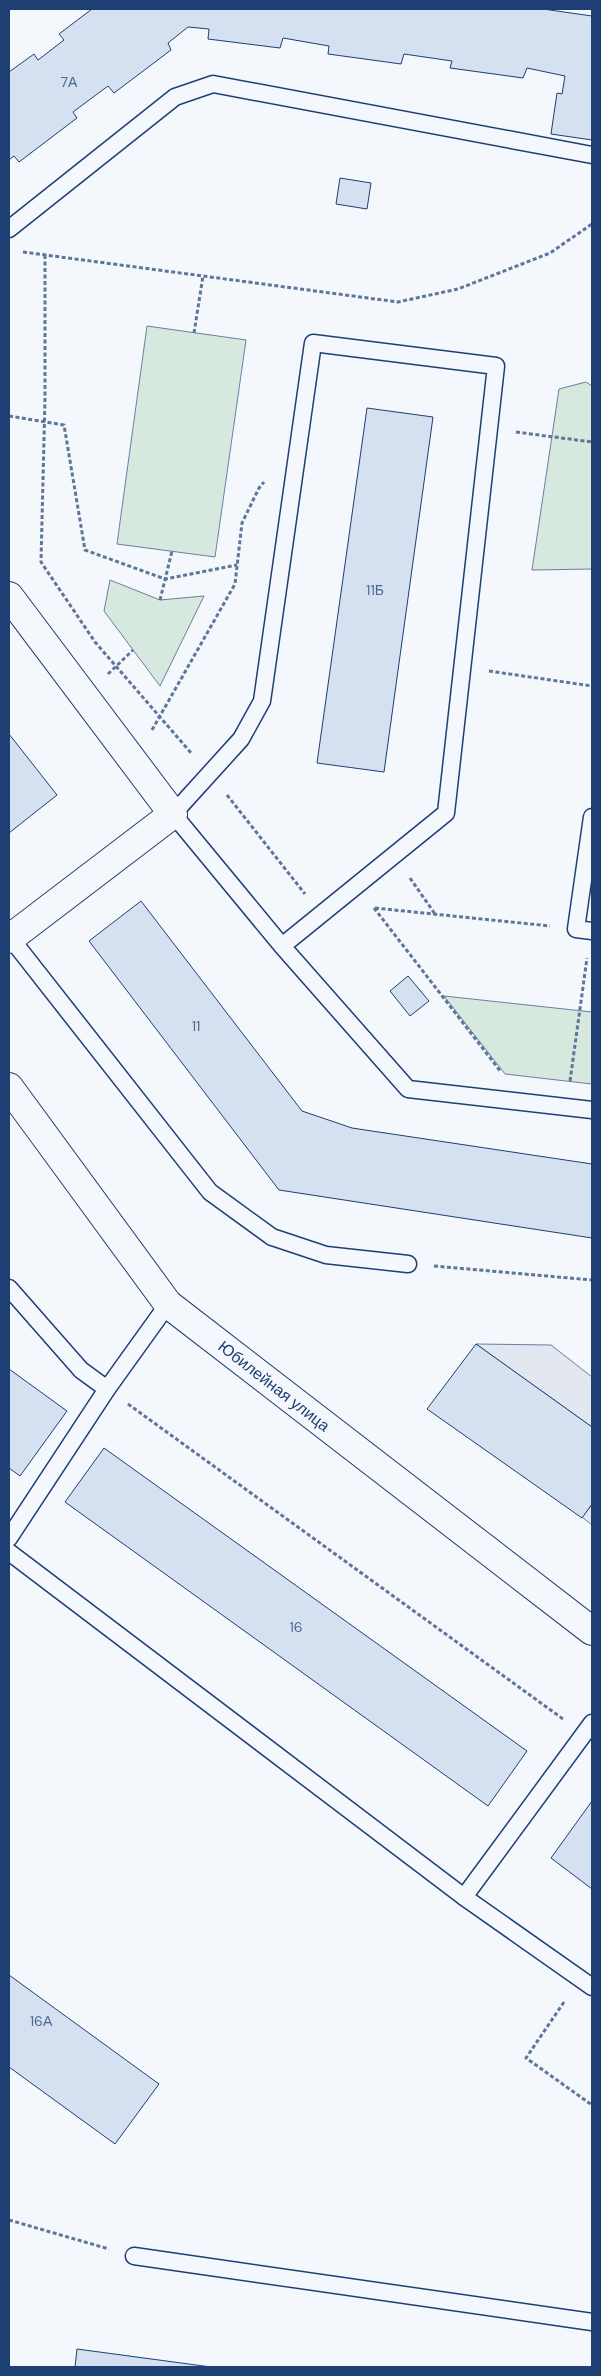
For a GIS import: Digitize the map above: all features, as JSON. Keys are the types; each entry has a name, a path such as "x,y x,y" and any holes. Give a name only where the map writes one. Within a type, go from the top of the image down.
{"street":[{"path":"9,596 173,814 9,938"},
{"name":"Юбилейная улица","path":"9,1087 168,1304 592,1632"}],"lane":[{"path":"9,229 175,98 212,84 592,155"},
{"path":"282,946 446,812 496,366 313,343 262,701 241,739 173,814 282,946 408,1089 592,1110"},
{"path":"586,930 592,817"},
{"path":"9,938 210,1192 272,1237 326,1255 408,1264"},
{"path":"9,1288 81,1370 107,1389"},
{"path":"9,1538 107,1389 168,1304"},
{"path":"9,1552 464,1896 586,1983"},
{"path":"464,1896 588,1729"},
{"path":"134,2256 592,2322"}],"path":[{"path":"18,252 398,302 458,289 550,254 592,224"},
{"path":"45,255 45,422 41,562 95,642 209,774 321,914"},
{"path":"194,333 203,276"},
{"path":"9,416 64,425 86,550 165,579 237,565"},
{"path":"527,434 592,442"},
{"path":"134,762 235,584 242,523 259,488 298,445"},
{"path":"160,600 172,551"},
{"path":"462,667 592,686"},
{"path":"393,855 436,914"},
{"path":"506,1078 374,908 586,930 566,1107"},
{"path":"408,1264 592,1280"},
{"path":"107,1389 588,1729"},
{"path":"586,1983 526,2058 592,2105"},
{"path":"9,2220 134,2256"}],"shaded area":[{"path":"147,326 246,340 215,557 117,544"},
{"path":"586,382 592,386 592,569 532,570 559,389"},
{"path":"110,580 160,600 204,596 160,686 104,611"},
{"path":"444,996 592,1012 592,1084 505,1074"},
{"path":"476,1344 551,1345 592,1377 592,1427"},
{"path":"592,1505 592,1525 582,1517"}],"building":[{"path":"92,9 543,9 592,16 592,140 551,134 557,93 562,94 565,76 527,68 523,78 450,68 452,61 404,54 401,64 328,54 329,46 283,38 280,48 208,39 209,29 188,27 168,43 171,50 114,93 108,86 73,112 77,118 19,162 14,156 9,160 9,72 34,54 38,60 64,40 59,34"},
{"path":"340,178 371,183 367,209 336,204"},
{"path":"367,408 433,417 384,772 317,763"},
{"path":"9,734 57,795 9,833"},
{"path":"141,901 302,1111 352,1128 592,1164 592,1238 279,1190 89,941"},
{"path":"408,976 429,1001 410,1016 390,991"},
{"path":"476,1344 592,1427 592,1504 582,1518 427,1409"},
{"path":"9,1369 67,1411 20,1476 9,1468"},
{"path":"104,1448 527,1751 488,1806 65,1502"},
{"path":"592,1801 592,1889 551,1858"},
{"path":"9,1975 159,2084 115,2144 9,2067"},
{"path":"77,2349 211,2367 75,2367"}]}
